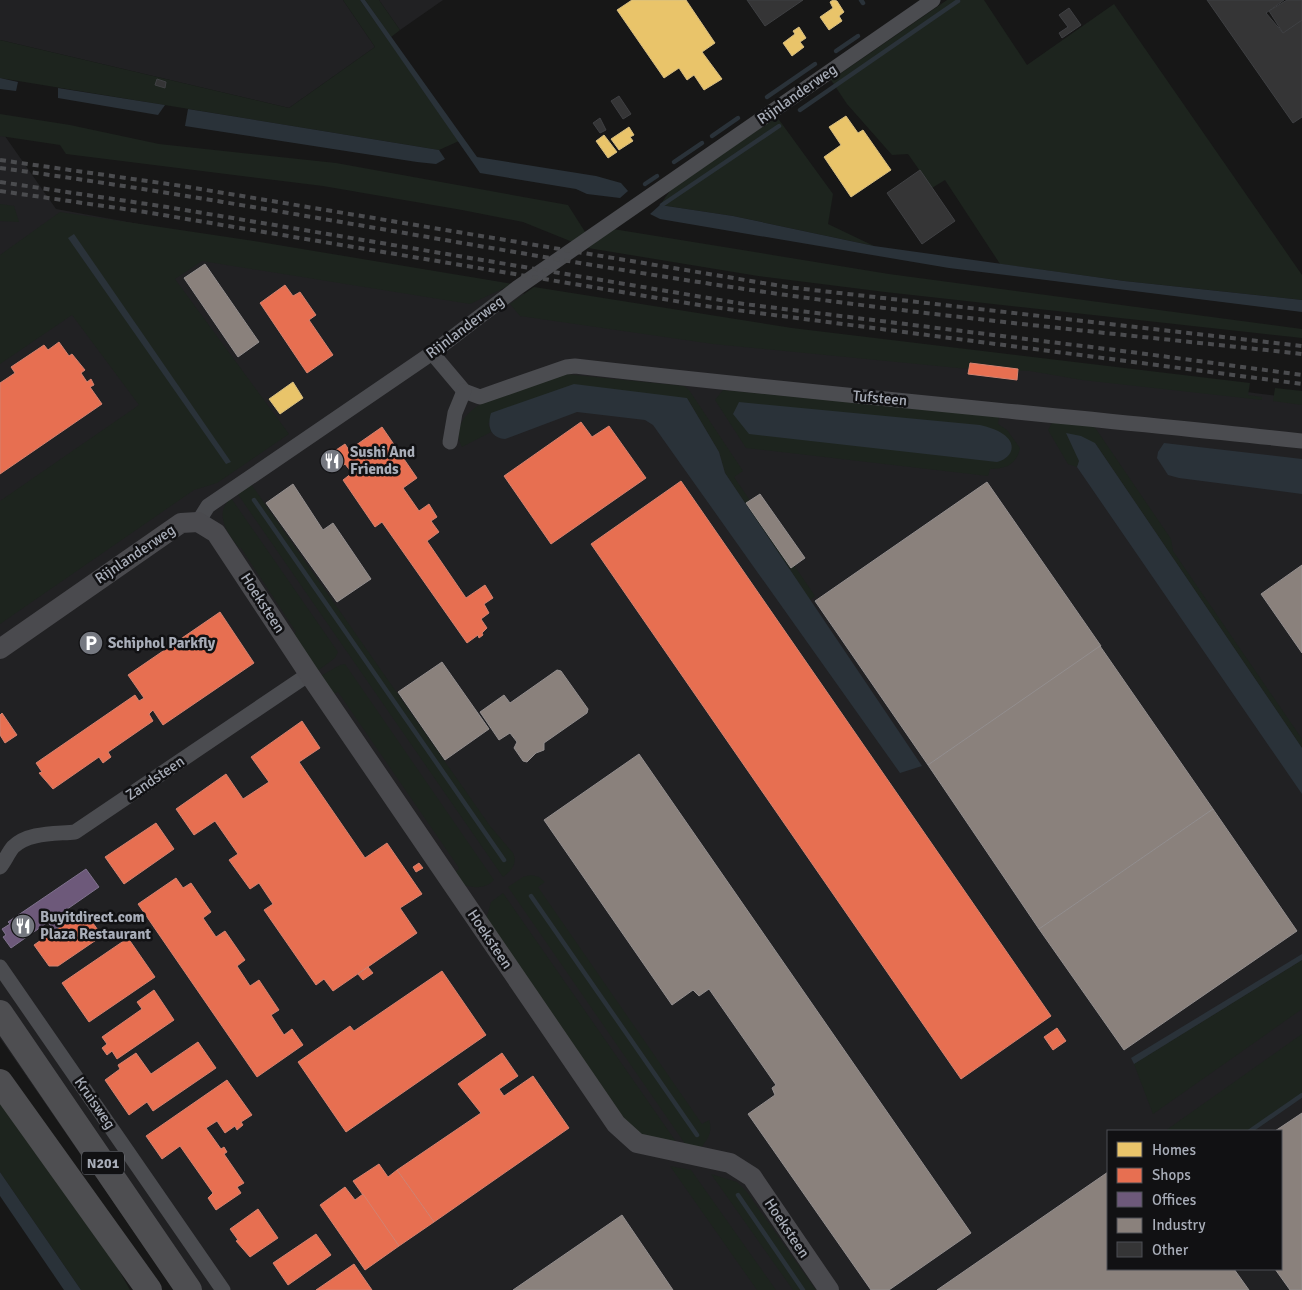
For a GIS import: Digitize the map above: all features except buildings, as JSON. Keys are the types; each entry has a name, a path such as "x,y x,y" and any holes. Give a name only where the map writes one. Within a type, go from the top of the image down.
{"highway":[{"name":"Kruisweg","path":"0,1013 189,1290"},
{"name":"N201","path":"0,1082 149,1290"}],"street":[{"name":"Rijnlanderweg","path":"0,649 181,523 198,522 208,506 432,353 512,292 933,0"},
{"path":"432,353 464,390 455,412 450,442"},
{"name":"Tufsteen","path":"464,390 480,396 575,366 721,383 1003,409 1302,441"},
{"name":"Hoeksteen","path":"198,522 216,533 309,674 616,1124 637,1143 730,1163 752,1177 829,1290"},
{"name":"Zandsteen","path":"0,868 14,847 32,837 74,832 309,674"},
{"name":"Kruisweg","path":"0,967 223,1290"}],"shaded area":[{"path":"0,0 343,0 375,47 289,108 0,40"},
{"path":"343,0 360,0 459,141 439,150 0,78 0,40 289,108 375,47"},
{"path":"360,0 365,0 477,157 596,176 621,183 628,191 620,198 587,194 576,189 480,173"},
{"path":"365,0 379,0 400,30 391,37"},
{"path":"379,0 443,0 400,30"},
{"path":"947,0 984,0 1027,65 1114,4 1302,275 1302,300 1124,281 1000,264 945,180 932,188 908,154 892,155 847,104 831,80"},
{"path":"0,78 18,82 16,91 0,89"},
{"path":"58,88 165,105 158,115 58,98"},
{"path":"188,109 439,150 445,159 436,164 417,162 185,126"},
{"path":"0,114 70,125 159,144 336,163 568,205 587,235 575,243 523,222 462,210 323,186 66,154 60,145 0,136"},
{"path":"777,117 833,194 828,224 874,246 733,216 660,205 672,188"},
{"path":"0,129 56,209 513,292 1037,365 1302,399 1302,1290 174,1290 0,1038"},
{"path":"0,204 14,206 19,222 0,221"},
{"path":"660,205 733,216 874,246 1124,281 1302,300 1302,312 949,268 660,219 650,214"},
{"path":"60,212 254,241 513,284 470,304 202,261 175,279 289,434 217,483 194,490 0,624 0,501 139,405 72,315 0,364 0,255"},
{"path":"613,229 889,274 1302,329 1302,338 885,292 758,276 588,248"},
{"path":"74,234 231,462 226,464 68,238"},
{"path":"534,287 792,328 1250,383 1248,395 1262,397 1262,400 1082,380 1030,371 958,368 713,344 520,316 510,304"},
{"path":"565,374 684,386 689,390 743,471 734,477 815,596 810,600 725,473 719,452 687,398 488,423 491,432 462,447 458,434 459,428 465,417 479,405"},
{"path":"574,384 687,398 719,452 725,473 922,766 900,773 653,425 645,420 577,412 505,439 496,436 491,431 489,422 491,413"},
{"path":"1275,388 1302,391 1302,405 1273,401"},
{"path":"723,390 999,417 998,424 1007,430 1020,448 1019,453 1013,462 1006,467 990,469 988,476 746,448 715,400"},
{"path":"739,402 980,425 995,429 1003,434 1008,438 1012,446 1009,454 997,462 749,434 733,414"},
{"path":"1053,421 1094,426 1171,539 1173,551 1302,739 1302,748 1095,443 1079,461 1077,467 1068,464 1048,430"},
{"path":"1066,433 1081,436 1095,443 1302,748 1302,794 1077,467 1079,461"},
{"path":"1164,443 1302,459 1302,494 1168,475 1157,458 1158,452"},
{"path":"251,484 490,826 513,853 514,864 511,870 503,877 237,493"},
{"path":"231,498 338,652 335,658 316,672 291,636 296,632 224,524 223,511"},
{"path":"345,664 494,880 491,883 480,887 463,885 455,873 459,868 338,692 331,695 319,677"},
{"path":"531,875 539,877 545,882 538,887 702,1124 709,1120 709,1135 701,1148 688,1148 508,887 523,877"},
{"path":"503,893 679,1146 635,1134 486,920 491,902"},
{"path":"1302,954 1302,960 1134,1064 1131,1058"},
{"path":"1302,960 1302,1009 1153,1114 1134,1064"},
{"path":"1302,1034 1302,1097 1255,1130 1166,1130"},
{"path":"0,1102 116,1265 130,1290 81,1290 0,1172"},
{"path":"670,1166 691,1170 776,1290 757,1290"},
{"path":"0,1172 81,1290 64,1290 0,1196"},
{"path":"711,1174 737,1182 747,1192 816,1290 793,1290"}],"waterway":[{"path":"800,110 958,1"},
{"path":"836,51 858,36"},
{"path":"767,97 815,64"},
{"path":"712,136 738,118"},
{"path":"662,205 779,126"},
{"path":"674,162 702,143"},
{"path":"645,184 657,176"},
{"path":"254,500 504,860"},
{"path":"531,896 697,1135"},
{"path":"1251,1130 1302,1095"},
{"path":"738,1195 803,1290"}],"railway":[{"path":"0,160 182,186 787,287 1302,346"},
{"path":"0,168 177,194 617,269 779,294 1003,322 1302,354"},
{"path":"0,182 167,207 744,304 1302,375"},
{"path":"0,191 145,212 705,306 1302,384"}],"place":[{"name":"Sushi And Friends","path":"332,461"},
{"name":"Schiphol Parkfly","path":"91,643"},
{"name":"Buyitdirect.com Plaza Restaurant","path":"23,926"}]}
